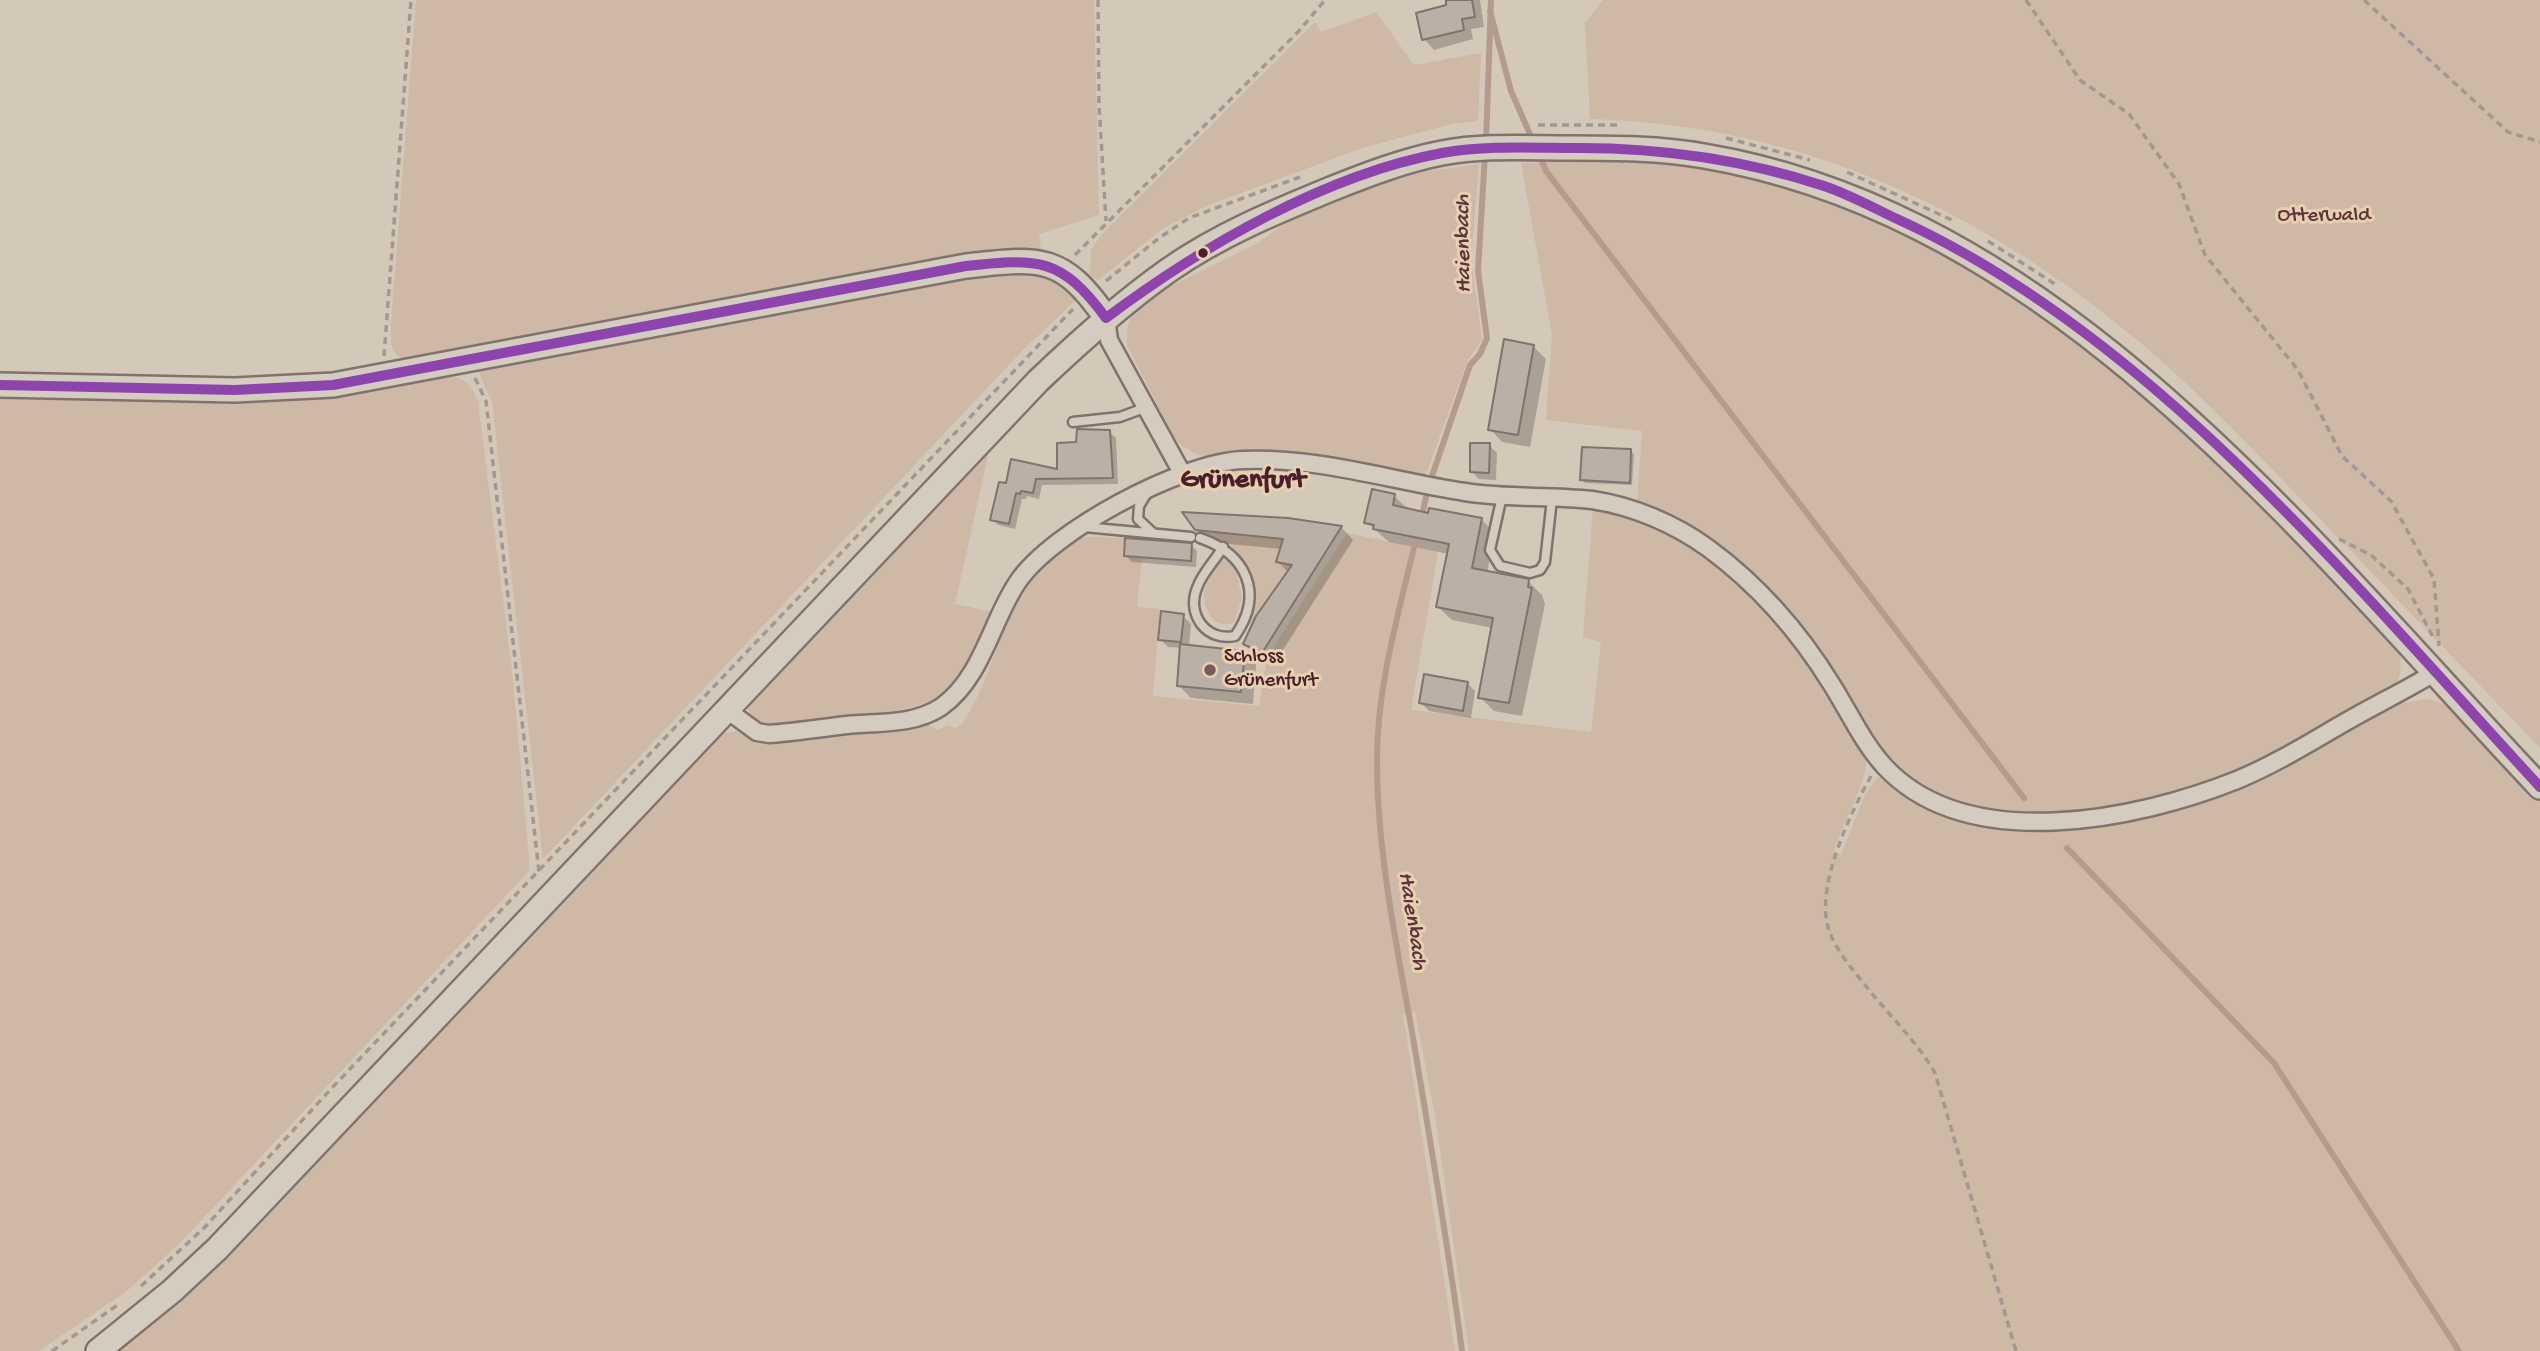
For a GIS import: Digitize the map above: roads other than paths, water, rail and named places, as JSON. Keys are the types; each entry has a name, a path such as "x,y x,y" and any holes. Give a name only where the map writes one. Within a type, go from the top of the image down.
{"street":[{"path":"98,1351 172,1291 217,1249 1038,381 1106,318 1170,270 1252,222 1363,176 1441,153 1472,149 1545,148 1625,149 1702,155 1785,175 1880,208 1985,265 2100,345 2191,424 2302,532 2540,786"},
{"path":"0,385 248,390 333,385 966,266 1023,261 1048,263 1062,269 1082,285 1106,318 1110,340 1182,473"},
{"path":"727,710 750,728 769,734 910,719 938,709 954,695 974,668 1019,579 1048,550 1081,526 1182,473 1219,462 1288,460 1502,496 1594,500 1646,515 1708,548 1743,578 1815,658 1881,762 1924,797 1971,814 2029,821 2092,818 2170,801 2236,780 2309,744 2434,673"}],"lane":[{"path":"1073,422 1120,417 1147,407"},
{"path":"1151,487 1139,506 1138,519 1153,533"},
{"path":"1502,496 1490,550 1500,566 1530,573 1540,570 1545,562 1552,499"},
{"path":"1081,526 1195,537 1223,547 1246,574 1249,587 1247,615 1242,626 1235,636 1223,639 1212,636 1201,626 1194,604 1195,590 1223,547"}],"waterway":[{"name":"Haienbach","path":"1486,143 1491,0"},
{"path":"1490,11 1511,91 1533,141"},
{"name":"Haienbach","path":"1432,476 1470,365 1480,354 1487,338 1478,271 1485,154"},
{"path":"1539,154 1546,171 2024,798"},
{"name":"Haienbach","path":"1421,520 1426,497"},
{"name":"Haienbach","path":"1418,530 1385,673 1378,730 1378,793 1388,896 1439,1191 1462,1351"},
{"path":"2067,848 2274,1063 2459,1351"}],"place":[{"name":"Schloss Grünenfurt","path":"1210,670"}],"district":[{"name":"Grünenfurt","path":"1243,482"}],"park label":[{"name":"Otterwald","path":"2324,217"}]}
